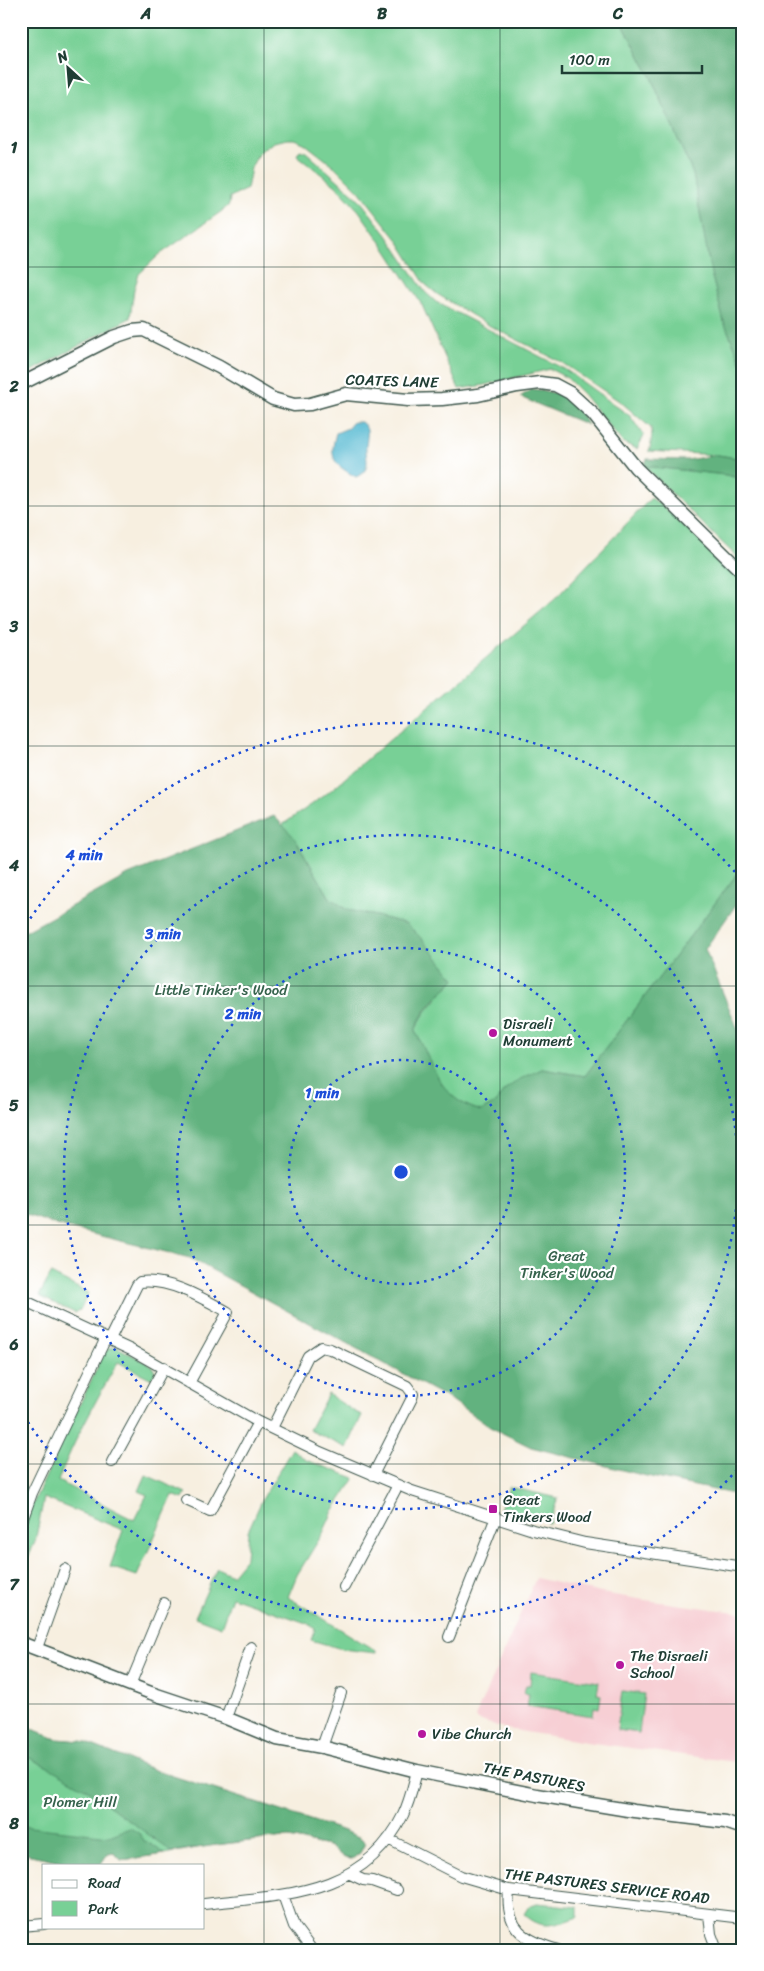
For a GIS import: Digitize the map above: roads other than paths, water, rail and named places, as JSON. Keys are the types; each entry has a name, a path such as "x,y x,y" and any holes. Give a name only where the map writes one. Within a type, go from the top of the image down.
{"street":[{"name":"COATES LANE","path":"21,384 114,337 132,331 144,330 219,367 278,401 294,405 310,404 346,394 408,400 442,399 478,395 517,386 555,384 570,393 593,414 636,468 743,573"},
{"path":"21,1524 32,1493 108,1339 140,1282 174,1286 198,1295 228,1312 189,1383"},
{"path":"21,1299 108,1339 164,1368 258,1422 318,1451 398,1485 533,1530 585,1543 743,1567"},
{"path":"272,1428 308,1356 321,1348 330,1349 407,1386 413,1394 373,1475"},
{"path":"112,1462 164,1368"},
{"path":"186,1500 210,1511 258,1422"},
{"path":"344,1587 398,1485"},
{"path":"449,1637 496,1517"},
{"path":"37,1648 65,1569"},
{"path":"130,1685 164,1603"},
{"name":"THE PASTURES","path":"21,1643 130,1685 226,1718 277,1739 322,1747 417,1771 537,1795 634,1811 725,1822 743,1828"},
{"path":"226,1718 251,1647"},
{"path":"322,1747 341,1693"},
{"path":"205,1904 283,1895 308,1890 350,1874 372,1857 388,1839 403,1814 417,1771"},
{"name":"THE PASTURES SERVICE ROAD","path":"388,1839 461,1876 508,1890 743,1918"},
{"path":"350,1874 397,1890"},
{"path":"508,1890 509,1907 516,1927 525,1937 536,1944 558,1950"},
{"path":"283,1895 294,1926 312,1950"},
{"path":"709,1914 711,1934 717,1950"},
{"path":"21,1926 42,1924"}],"water":[{"path":"353,422 361,422 367,432 367,466 364,472 356,477 342,468 333,455 336,433 348,428"}],"place":[{"name":"Disraeli Monument","path":"493,1033"},
{"name":"Great Tinkers Wood","path":"493,1509"},
{"name":"The Disraeli School","path":"620,1665"},
{"name":"Vibe Church","path":"422,1734"}],"park label":[{"name":"Little Tinker's Wood","path":"221,990"},
{"name":"Great Tinker's Wood","path":"567,1264"},
{"name":"Plomer Hill","path":"80,1802"}]}
